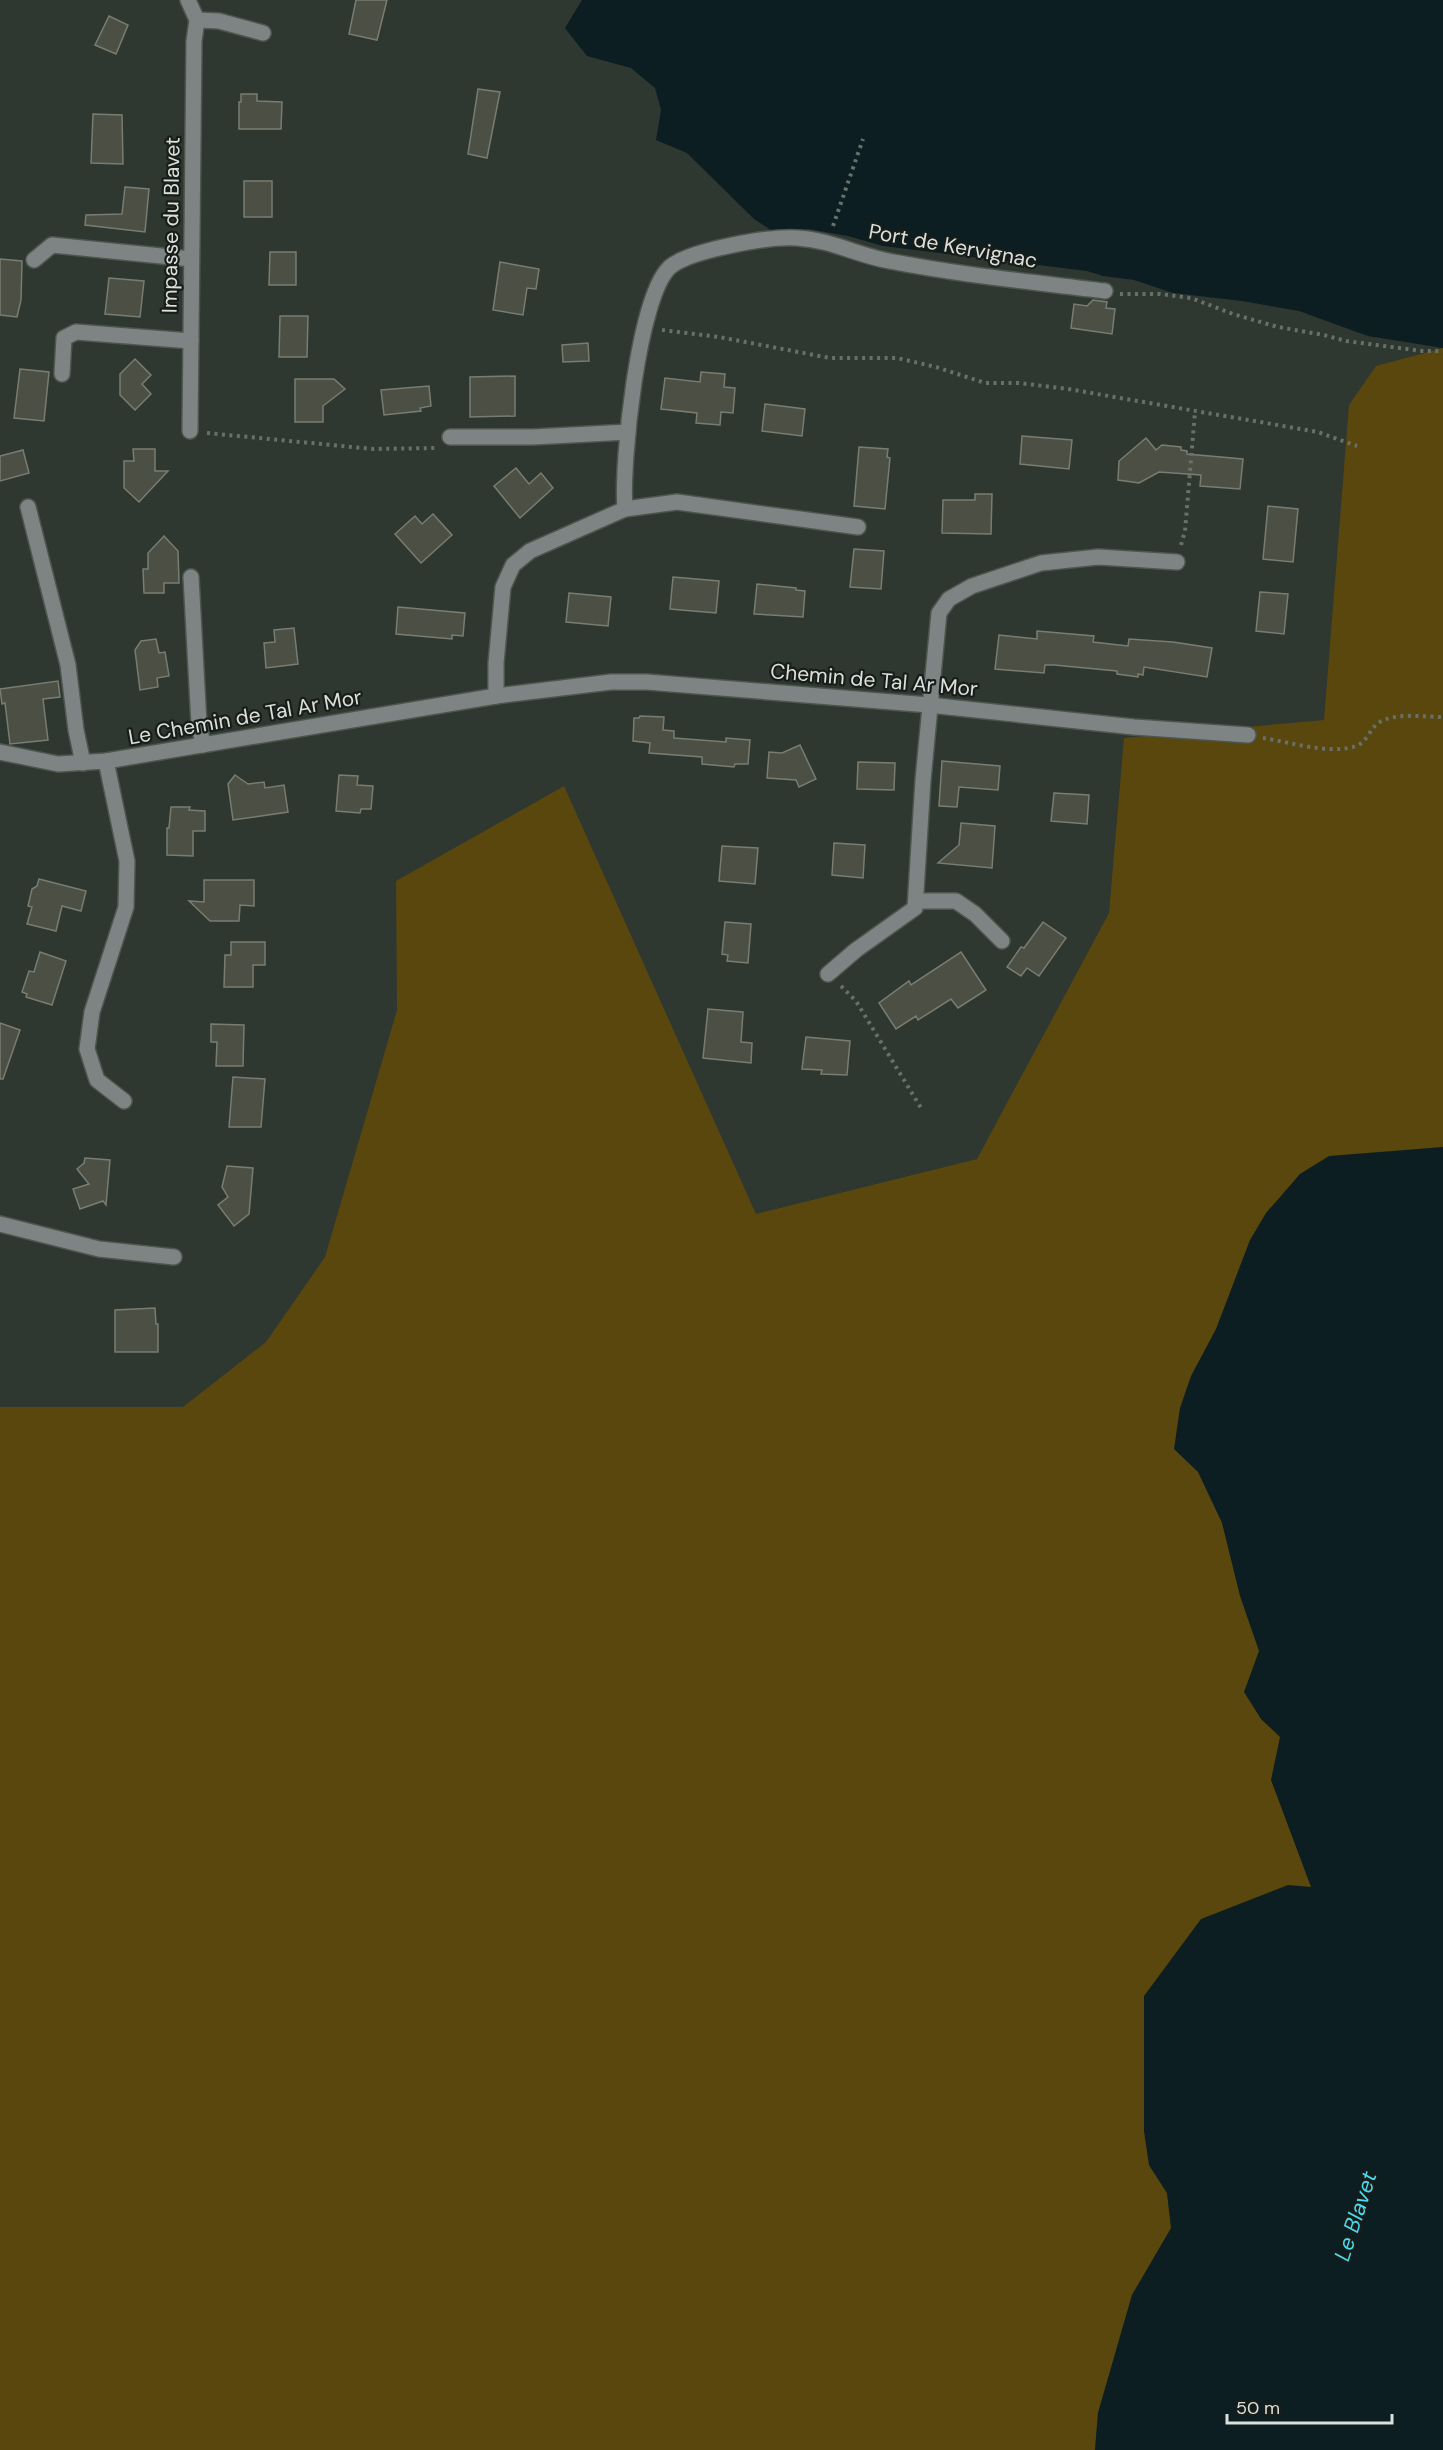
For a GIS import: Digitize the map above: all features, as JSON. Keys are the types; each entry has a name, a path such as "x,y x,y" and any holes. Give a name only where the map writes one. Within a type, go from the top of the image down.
{"street":[{"path":"188,0 197,20 219,21 263,33"},
{"name":"Impasse du Blavet","path":"190,431 194,41 197,20"},
{"name":"Port de Kervignac","path":"625,509 623,490 634,378 650,306 662,276 671,266 682,260 723,248 794,238 828,242 886,261 1105,291"},
{"path":"34,260 52,245 191,259"},
{"path":"62,374 64,338 76,332 191,341"},
{"path":"444,443 628,432"},
{"path":"496,696 496,663 503,587 513,565 530,551 625,509 677,502 858,527"},
{"path":"27,507 68,665 76,730 83,763"},
{"path":"828,974 856,950 915,908 929,705 939,613 950,599 960,592 999,576 1041,563 1098,557 1177,562"},
{"path":"191,578 203,745"},
{"name":"Chemin de Tal Ar Mor","path":"496,696 611,682 647,682 929,705 1134,728 1248,735"},
{"name":"Le Chemin de Tal Ar Mor","path":"0,752 58,764 106,761 496,696"},
{"path":"106,761 127,861 126,907 92,1012 87,1049 97,1080 124,1101"},
{"path":"916,901 956,901 975,914 1002,941"},
{"path":"0,1224 99,1248 174,1257"}],"path":[{"path":"828,242 863,138"},
{"path":"1105,291 1126,295 1160,294 1191,298 1255,321 1346,341 1422,351 1443,351"},
{"path":"646,327 830,358 897,358 936,367 985,383 1019,383 1068,389 1318,432 1357,446"},
{"path":"1177,562 1185,531 1195,412"},
{"path":"190,431 372,449 444,443"},
{"path":"1248,735 1309,747 1342,748 1358,746 1377,724 1389,719 1443,717"},
{"path":"828,974 854,998 921,1108"}],"shaded area":[{"path":"1443,348 1443,1671 1348,1827 1149,2165 1167,2193 1172,2228 1132,2295 1098,2413 1095,2450 0,2450 0,1407 183,1407 266,1342 325,1257 397,1010 396,881 564,786 756,1214 977,1159 1109,913 1124,738 1324,720 1349,405 1376,366"}],"water":[{"path":"582,0 1443,0 1443,348 1368,336 1299,311 1242,301 1173,293 1134,280 1103,276 1087,271 883,246 848,236 808,229 780,236 754,219 687,153 656,140 661,110 655,88 631,68 587,56 565,28"},
{"name":"Le Blavet","path":"1443,1147 1443,2450 1095,2450 1098,2413 1132,2295 1171,2228 1167,2193 1149,2165 1144,2131 1144,1996 1201,1919 1288,1885 1311,1887 1271,1780 1280,1737 1261,1719 1244,1692 1259,1651 1240,1596 1222,1523 1198,1472 1174,1449 1180,1408 1191,1376 1216,1329 1250,1240 1266,1213 1300,1174 1329,1156"}],"building":[{"path":"356,0 387,0 377,40 349,34"},
{"path":"109,16 128,25 116,54 95,45"},
{"path":"478,89 500,92 487,158 468,154"},
{"path":"241,94 257,94 257,101 282,102 281,129 239,129"},
{"path":"93,114 122,115 123,164 91,163"},
{"path":"244,181 272,181 272,217 244,217"},
{"path":"125,187 149,189 145,232 85,225 86,215 122,214"},
{"path":"270,252 296,252 296,285 269,285"},
{"path":"0,259 22,261 21,300 17,317 0,315"},
{"path":"500,262 539,269 536,289 527,288 523,315 493,310"},
{"path":"109,278 144,281 140,317 105,314"},
{"path":"1093,300 1107,302 1106,308 1115,309 1112,334 1071,328 1074,304 1087,306"},
{"path":"280,316 308,316 307,357 279,357"},
{"path":"588,343 589,361 563,362 562,345"},
{"path":"135,359 151,375 142,384 151,394 135,410 120,395 120,374"},
{"path":"20,369 49,372 44,421 14,418"},
{"path":"701,372 725,374 724,387 735,388 733,413 721,412 720,425 696,423 697,413 661,409 665,378 700,382"},
{"path":"515,376 515,416 470,417 470,377"},
{"path":"295,379 334,379 345,389 323,406 323,422 295,422"},
{"path":"429,386 431,406 420,408 421,411 384,415 381,390"},
{"path":"765,404 805,409 802,436 762,431"},
{"path":"1022,436 1072,440 1069,469 1020,464"},
{"path":"1146,438 1156,450 1162,445 1181,447 1181,450 1187,451 1187,454 1243,459 1240,489 1200,486 1201,475 1159,472 1139,483 1118,480 1119,461"},
{"path":"859,447 888,449 887,457 890,458 885,509 854,506"},
{"path":"133,449 155,449 155,471 168,471 139,502 124,488 124,461 134,461"},
{"path":"23,450 29,473 0,481 0,456"},
{"path":"516,468 529,484 541,473 553,488 520,518 494,486"},
{"path":"975,494 992,494 991,534 942,533 943,500 975,500"},
{"path":"1268,506 1298,509 1293,562 1263,559"},
{"path":"433,514 452,535 421,563 395,534 415,516 422,524"},
{"path":"164,536 178,551 179,583 164,583 164,593 144,593 143,569 148,569 148,553"},
{"path":"854,549 884,551 881,589 850,587"},
{"path":"673,577 719,581 716,613 670,609"},
{"path":"757,584 805,591 803,617 754,614"},
{"path":"1260,592 1288,594 1284,634 1256,631"},
{"path":"569,593 611,597 608,626 566,622"},
{"path":"398,607 465,613 463,636 452,635 452,639 396,634"},
{"path":"294,628 298,664 266,668 264,643 275,642 274,630"},
{"path":"1037,631 1094,636 1093,642 1128,646 1129,639 1212,648 1207,677 1144,667 1143,675 1138,674 1138,677 1117,674 1117,671 1054,665 1045,665 1044,673 995,669 999,635 1037,639"},
{"path":"156,639 159,653 165,652 169,676 157,678 158,687 140,690 135,650 141,641"},
{"path":"58,681 60,697 43,699 48,740 10,744 5,703 2,704 0,689"},
{"path":"664,717 663,730 674,731 674,738 726,742 726,738 750,740 748,764 735,764 734,767 702,764 702,757 649,753 650,743 633,741 634,718"},
{"path":"800,745 816,779 799,787 796,780 767,778 769,752 782,753"},
{"path":"942,761 1000,766 998,790 959,787 957,807 939,806"},
{"path":"858,762 895,763 894,790 857,789"},
{"path":"235,775 248,784 264,782 265,788 284,785 288,812 233,820 228,784"},
{"path":"339,775 358,776 357,785 373,786 371,809 361,809 360,813 336,811"},
{"path":"1054,793 1089,795 1087,824 1051,821"},
{"path":"171,807 190,807 189,810 205,811 205,831 193,831 193,856 167,855 167,828 169,828"},
{"path":"961,823 995,826 992,868 938,863 959,845"},
{"path":"834,843 865,845 863,878 832,875"},
{"path":"722,846 758,848 755,884 719,881"},
{"path":"39,879 86,891 81,911 62,906 56,931 27,924 32,907 28,906 32,889 37,886"},
{"path":"204,880 254,880 254,906 240,905 239,921 210,921 189,901 204,902"},
{"path":"725,922 751,924 748,963 727,961 728,955 722,954"},
{"path":"1043,922 1066,938 1039,976 1027,968 1021,976 1007,967"},
{"path":"231,942 265,942 265,965 253,965 253,987 224,987 225,955 231,955"},
{"path":"40,952 66,961 52,1005 26,997 27,994 22,992 29,971 34,972"},
{"path":"961,952 986,990 958,1008 951,999 918,1020 916,1016 896,1029 879,1003 909,981 911,985"},
{"path":"708,1009 743,1012 741,1042 752,1043 751,1063 703,1058"},
{"path":"0,1023 20,1030 3,1079 0,1079"},
{"path":"211,1024 244,1025 243,1066 216,1066 217,1042 211,1042"},
{"path":"806,1037 850,1041 847,1075 821,1074 822,1070 802,1069"},
{"path":"233,1077 265,1079 261,1127 229,1127"},
{"path":"85,1158 110,1160 106,1205 103,1201 80,1209 73,1189 89,1184 77,1169 84,1163"},
{"path":"227,1166 253,1168 249,1214 234,1226 218,1205 228,1197 222,1187"},
{"path":"155,1308 156,1324 158,1324 158,1352 115,1352 115,1310"}]}
